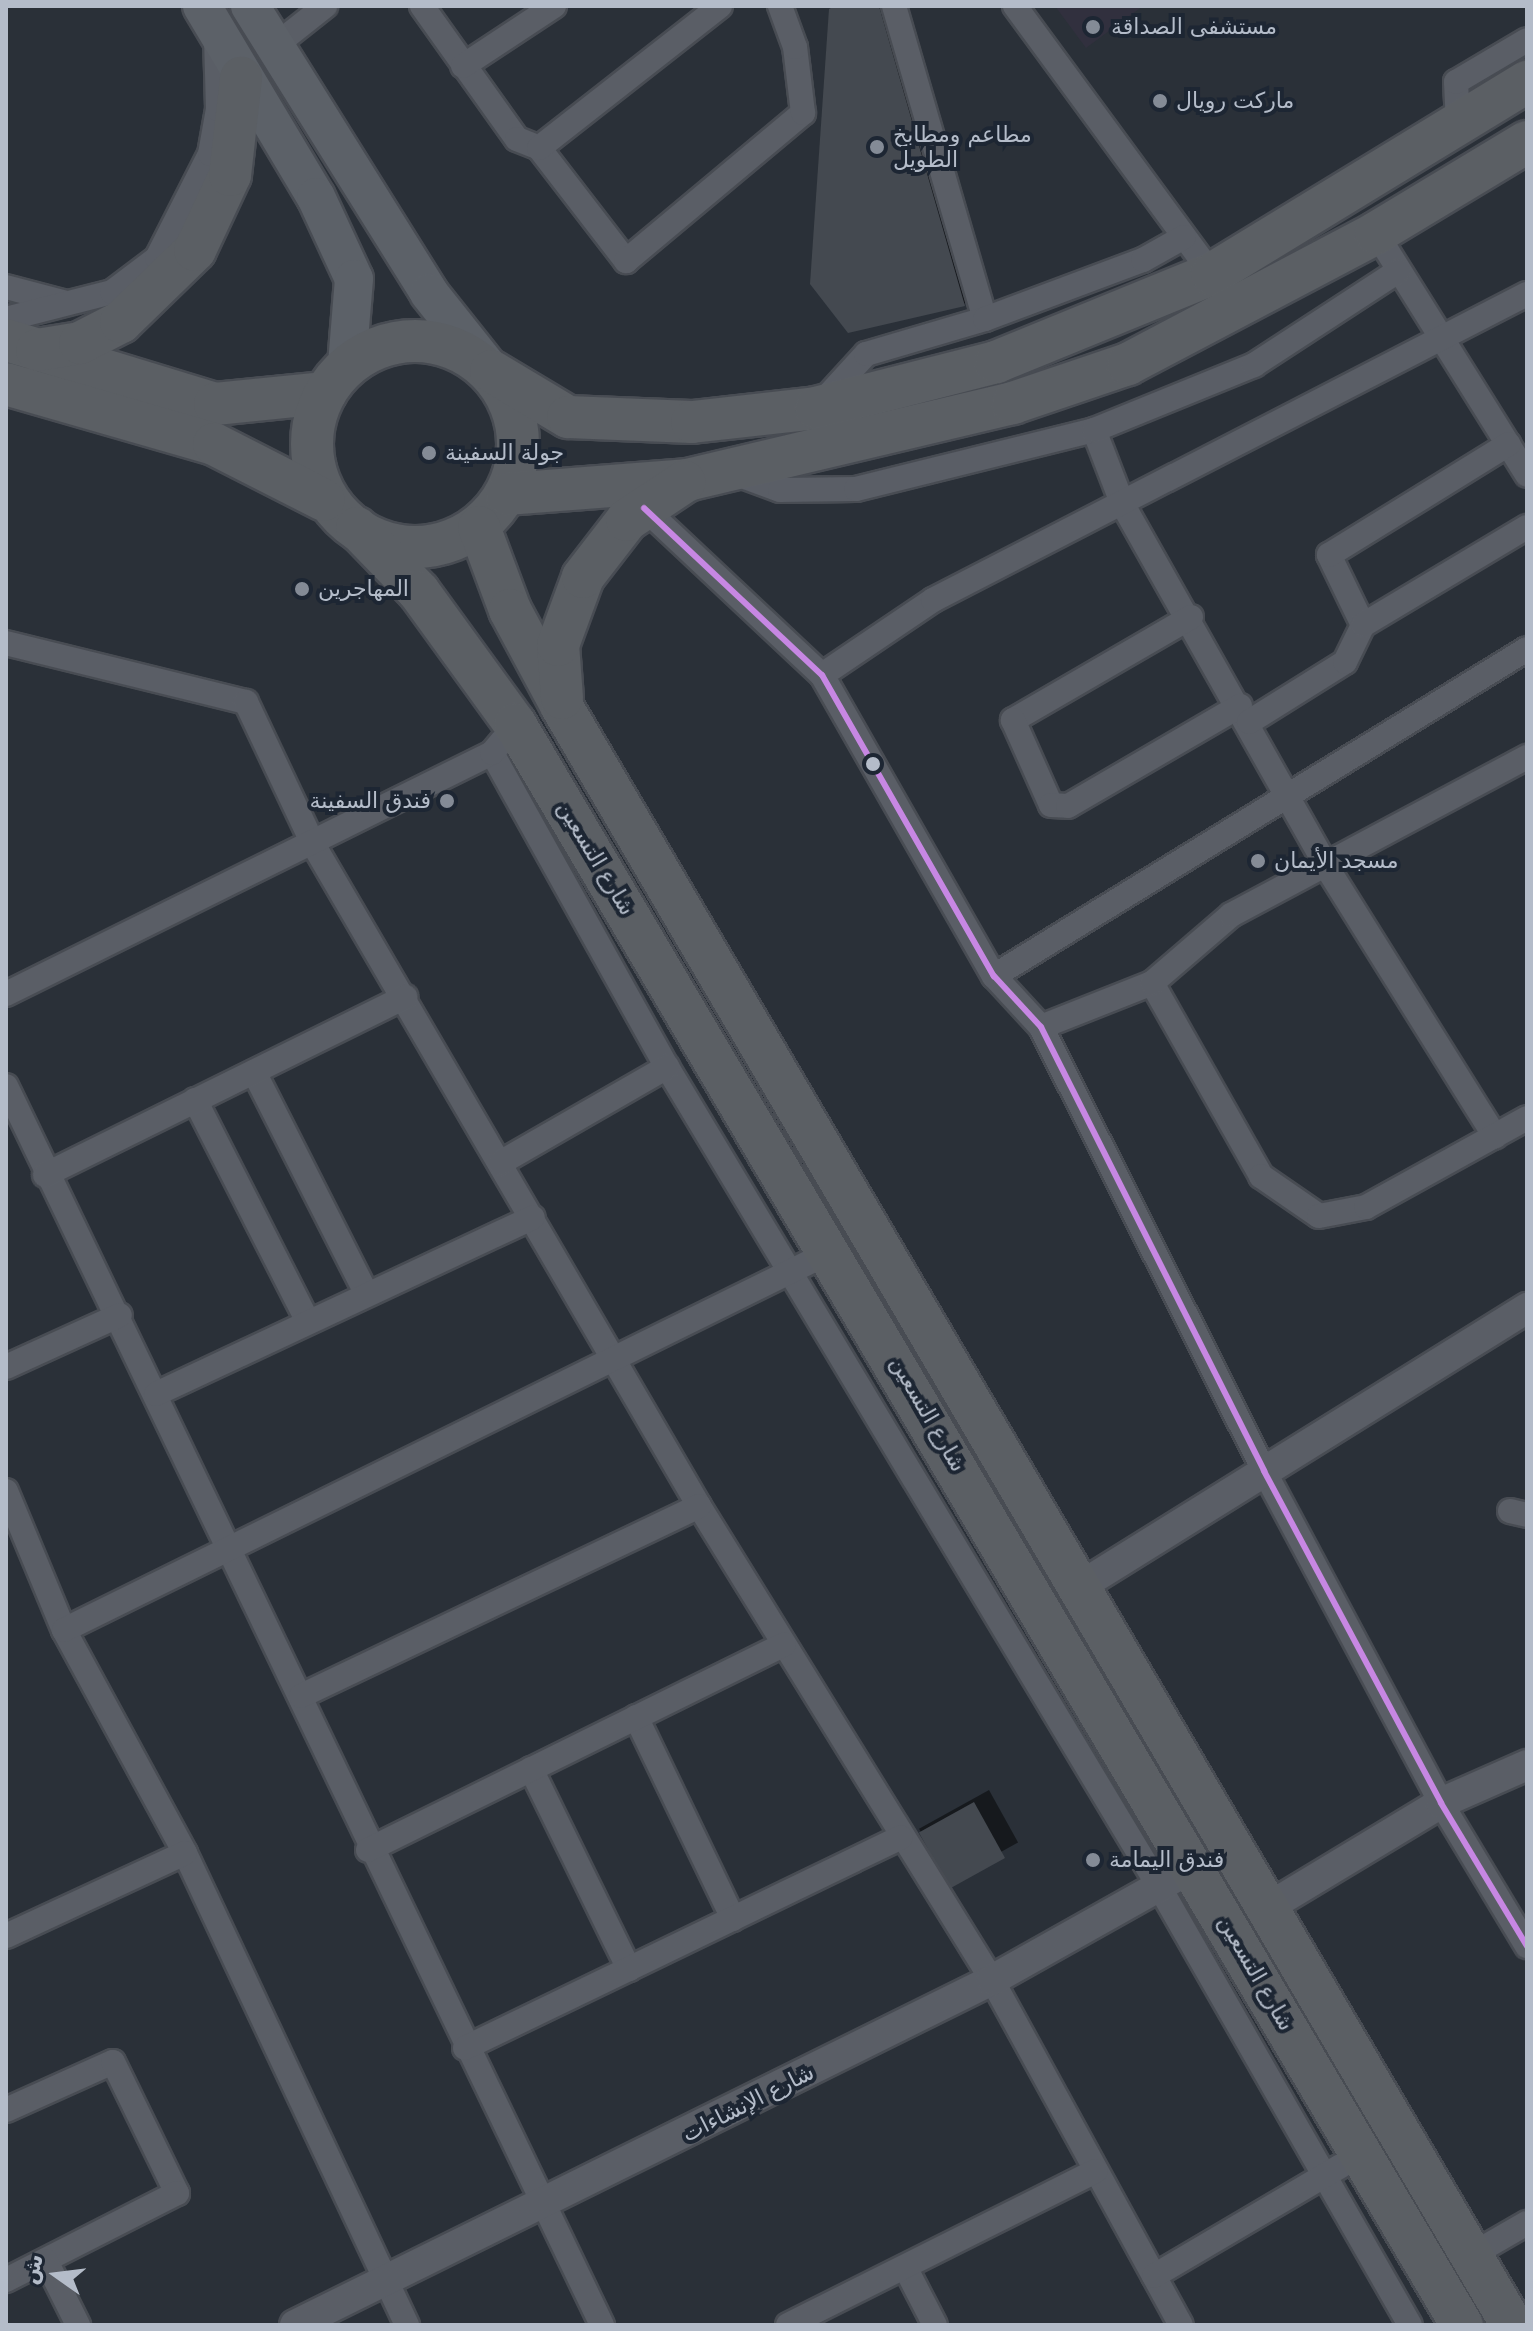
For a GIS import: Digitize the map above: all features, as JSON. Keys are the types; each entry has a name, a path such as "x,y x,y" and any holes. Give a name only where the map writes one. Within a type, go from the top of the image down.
{"highway":[{"path":"21,345 80,343 121,322 195,250 230,175 241,78"},
{"path":"21,345 215,404 336,379 381,345 420,339 459,348 568,417 692,422 816,408 996,362 1212,274 1527,82"},
{"path":"507,494 687,480 1013,403 1128,364 1376,233 1527,142"},
{"path":"6,384 214,444 324,500 357,528 385,545 418,549 479,527 507,494 520,452 514,408 491,371"},
{"path":"324,500 312,461 313,426 336,379"},
{"path":"562,707 558,645 583,577 644,508 687,480"},
{"name":"شارع التسعين","path":"479,527 510,610 562,707 1229,1839 1468,2257 1512,2325"},
{"name":"شارع التسعين","path":"357,528 419,592 504,738 832,1251 1177,1877 1345,2164 1462,2325"},
{"path":"1177,1877 1229,1839"}],"main road":[{"path":"250,6 429,293 491,371"},
{"path":"209,17 241,78 316,197 354,279 336,379"}],"street":[{"path":"276,45 325,6"},
{"path":"422,6 517,139 539,148 626,261 803,113 795,47 780,6"},
{"path":"463,66 554,6"},
{"path":"539,148 720,6"},
{"path":"894,6 985,319"},
{"path":"1015,6 1212,274"},
{"path":"6,319 112,292 157,258 190,204 218,109 209,17"},
{"path":"1458,124 1456,82 1527,40"},
{"path":"1376,233 1438,342 1527,475"},
{"path":"816,408 866,354 985,319 1143,260 1184,237"},
{"path":"728,471 780,490 856,489 1094,430 1254,365 1398,271"},
{"path":"6,287 68,303"},
{"path":"822,675 933,600 1123,505 1527,294"},
{"path":"1094,430 1123,505 1191,617 1326,866 1495,1136"},
{"path":"1363,625 1329,555 1509,444"},
{"path":"644,508 822,675 994,976 1041,1027 1264,1471 1441,1803 1527,1946"},
{"path":"1191,617 1013,720 1051,805 1068,806 1345,662 1363,625 1527,527"},
{"path":"6,643 246,702 313,844 619,1361 699,1506 992,1980 1181,2325"},
{"path":"994,976 1527,649"},
{"path":"6,994 313,844 504,738 667,1067 790,1275 1177,1877"},
{"path":"1041,1027 1152,983 1231,915 1527,757"},
{"path":"1152,983 1261,1176 1319,1216 1366,1207 1527,1118"},
{"path":"45,1175 405,997"},
{"path":"500,1163 667,1067"},
{"path":"254,1072 365,1291"},
{"path":"6,1086 45,1175 120,1315 225,1552 301,1696 368,1850 602,2325"},
{"path":"195,1100 307,1320"},
{"path":"156,1394 365,1291 533,1217"},
{"path":"64,1630 619,1361 832,1251"},
{"path":"1079,1587 1527,1308"},
{"path":"6,1367 120,1315"},
{"path":"6,1491 64,1630 185,1853 407,2325"},
{"path":"301,1696 699,1506"},
{"path":"368,1850 784,1644"},
{"path":"636,1717 733,1919"},
{"path":"1267,1908 1441,1803 1527,1765"},
{"path":"531,1769 629,1969"},
{"path":"465,2048 901,1837"},
{"path":"6,1936 185,1853"},
{"name":"شارع الإنشاءات","path":"295,2325 386,2284 992,1980 1177,1877"},
{"path":"6,2110 113,2062 174,2177 177,2193 165,2205 6,2280"},
{"path":"1154,2276 1345,2164 1410,2325"},
{"path":"788,2325 1096,2171"},
{"path":"1468,2257 1527,2223"},
{"path":"46,2261 78,2325"},
{"path":"905,2267 935,2325"}],"shaded area":[{"name":"مستشفى الصداقة","path":"1055,6 1143,6 1086,48"}],"building":[{"name":"مطاعم ومطابخ الطويل","path":"835,6 879,6 965,306 848,333 810,284 829,9"},
{"path":"974,1802 1005,1858 950,1889 919,1833"}],"transit line":[{"path":"644,508 822,675 994,976 1041,1027 1264,1471 1441,1803 1527,1946"}],"place":[{"name":"مستشفى الصداقة","path":"1093,27"},
{"name":"ماركت رويال","path":"1160,101"},
{"name":"مطاعم ومطابخ الطويل","path":"877,147"},
{"name":"جولة السفينة","path":"429,453"},
{"name":"المهاجرين","path":"302,589"},
{"name":"فندق السفينة","path":"447,801"},
{"name":"مسجد الأيمان","path":"1258,861"},
{"name":"فندق اليمامة","path":"1093,1860"}]}
